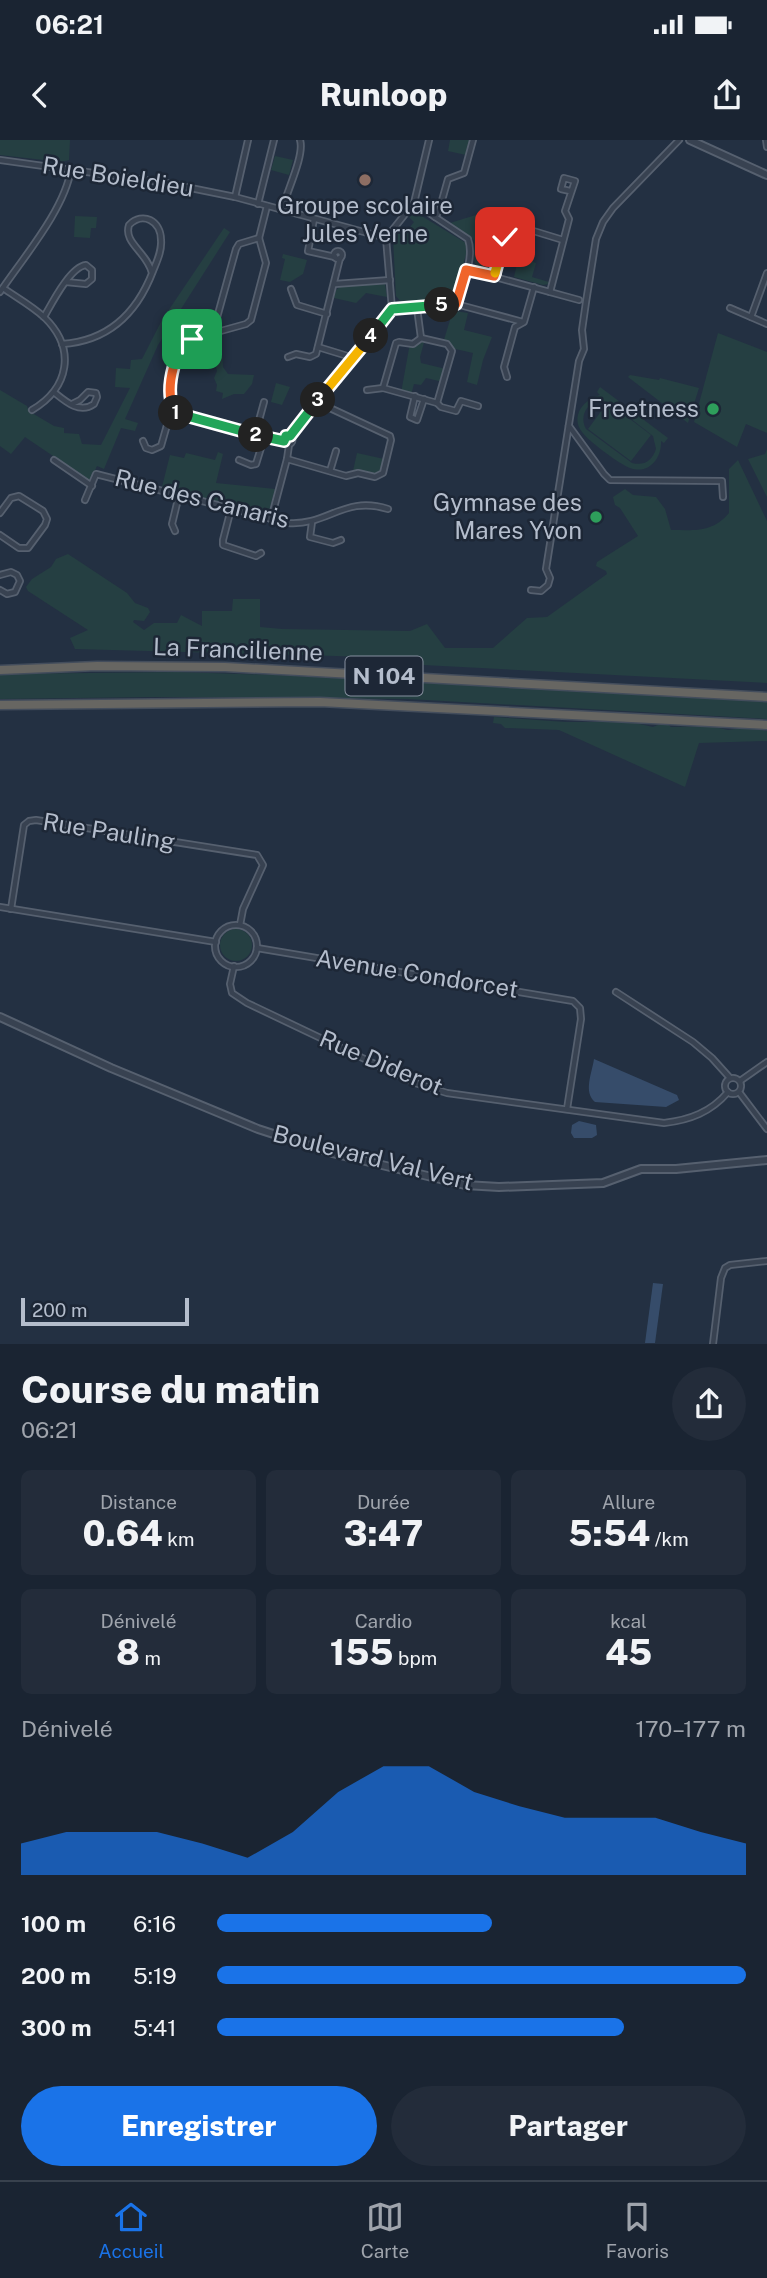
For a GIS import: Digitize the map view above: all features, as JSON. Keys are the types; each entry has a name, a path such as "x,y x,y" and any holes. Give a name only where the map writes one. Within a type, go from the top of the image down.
{"highway":[{"name":"La Francilienne","path":"0,670 111,666 225,667 767,696"},
{"name":"La Francilienne","path":"0,705 320,702 767,725"}],"street":[{"path":"235,197 248,140"},
{"path":"258,204 274,140"},
{"path":"282,210 302,146 300,140"},
{"path":"271,519 287,459 286,436 290,436 392,309 386,238 414,203 429,140"},
{"path":"435,217 448,179 464,173 473,140"},
{"path":"531,590 541,591 548,585 550,578 546,569 579,361 584,349 582,330 596,239 613,208 679,140"},
{"path":"690,140 767,175"},
{"path":"766,140 767,147"},
{"name":"Rue Boieldieu","path":"0,160 144,178 235,197 386,238"},
{"path":"32,410 55,393 65,365 62,344 44,317 1,290 53,214 64,194 71,169"},
{"path":"550,292 569,219 565,211 570,191"},
{"path":"414,203 468,239 471,247 456,304"},
{"path":"143,441 146,448 155,450 161,446 173,411 169,391 179,351 187,341 246,324 251,320 266,263 259,238 267,206"},
{"path":"62,344 84,342 110,329 138,301 152,273 162,242 159,228 150,219 136,219 129,225 127,235 145,256 152,273"},
{"path":"288,357 296,354 313,356 318,347 335,284 337,258 308,251 314,219"},
{"path":"505,237 501,230 503,220 510,220 517,226 564,240"},
{"path":"494,276 505,237 512,226 517,226"},
{"path":"213,332 236,248 239,244 259,238"},
{"path":"44,317 66,282 79,266 86,265 92,270 92,279 86,284 66,282"},
{"path":"466,270 579,300"},
{"path":"751,317 767,274"},
{"path":"335,284 390,280"},
{"path":"508,377 504,367 515,327 524,322 534,287"},
{"path":"291,289 297,306 327,314"},
{"path":"392,309 456,304 524,322"},
{"path":"417,308 421,338"},
{"path":"730,309 767,324"},
{"path":"383,388 396,343 413,344 421,338 447,344 452,351 437,402"},
{"path":"318,347 354,358"},
{"path":"367,390 383,388 437,402 440,407 456,411 461,401 478,405"},
{"path":"55,393 72,404 79,408 94,404 96,393 88,392 72,404"},
{"path":"415,396 411,419 418,420 424,399"},
{"path":"255,435 264,402"},
{"path":"287,459 345,476 358,473 375,477 383,472 391,440 387,433 317,402"},
{"path":"173,411 181,416 286,443"},
{"path":"569,425 610,480 722,481 723,497"},
{"path":"239,460 251,465 256,464 264,438"},
{"path":"330,471 336,451"},
{"path":"54,460 92,486 85,500"},
{"name":"Rue des Canaris","path":"92,486 96,474 295,524 312,522 356,505 388,509"},
{"path":"174,531 172,524 179,495"},
{"path":"0,513 13,496 21,496 45,513 47,519 45,526 25,549 0,535"},
{"path":"231,509 224,546 256,556 261,553"},
{"path":"312,522 310,537 332,543 341,540"},
{"path":"0,575 11,572 17,575 20,581 15,592 7,594 0,590"},
{"name":"Rue Pauling","path":"11,909 24,825 36,820 257,855 263,865 243,909 240,925"},
{"path":"0,907 216,942"},
{"path":"240,925 251,931 257,948 251,960 234,966 222,961 216,942 227,927 240,925"},
{"name":"Avenue Condorcet","path":"257,948 532,993 576,1003 580,1008 581,1019 567,1109"},
{"name":"Rue Diderot","path":"234,966 230,984 232,993 247,1003 415,1083 447,1093 567,1109"},
{"path":"616,992 693,1042 730,1078 736,1078 740,1082 739,1092"},
{"name":"Boulevard Val Vert","path":"0,1017 111,1068 258,1129 332,1153 465,1185 499,1187 603,1183 641,1169 676,1169 767,1160"},
{"path":"740,1082 767,1062"},
{"path":"730,1078 724,1085 728,1092 739,1092"},
{"path":"567,1109 664,1123 699,1115 718,1104 728,1092"},
{"path":"739,1092 767,1129"},
{"path":"713,1343 721,1278 726,1268 730,1265 767,1261"}],"green space":[{"path":"0,140 70,140 69,160 61,162 0,155"},
{"path":"450,140 470,140 466,155 448,151"},
{"path":"275,156 293,160 289,175 271,170"},
{"path":"488,208 484,223 482,261 494,264 491,270 476,265 474,240 450,223 479,214"},
{"path":"415,212 466,243 467,251 453,300 403,304 396,296 393,238 398,231 404,235 414,222 409,217"},
{"path":"75,216 97,217 96,228 91,228 90,238 74,237"},
{"path":"224,228 230,232 158,345 125,419 138,423 135,431 121,428 104,469 97,466 90,481 25,437 11,454 0,446 0,390 27,406 32,413 54,426 64,428 64,433 79,434 82,444 101,445 130,388 115,387 116,368 130,369 131,360 142,359 162,320"},
{"path":"520,251 535,255 532,277 549,284 543,285 514,277"},
{"path":"283,254 307,260 303,274 290,282 280,280 285,259 282,258"},
{"path":"385,284 387,297 366,293 356,303 334,298 336,290 341,286"},
{"path":"449,310 468,313 464,330 492,337 477,385 467,382 473,353 451,348 443,343 450,320"},
{"path":"718,333 767,352 767,433 746,424 737,447 694,422"},
{"path":"425,339 421,363 446,369 443,382 426,378 421,385 414,384 411,395 401,393 410,343"},
{"path":"213,355 222,355 223,367 228,374 254,375 252,384 244,394 234,394 222,399 223,393 216,391 214,378 217,371"},
{"path":"628,377 660,378 699,388 688,423"},
{"path":"276,383 290,387 282,405 271,402"},
{"path":"600,387 668,438 664,443 661,441 657,459 648,467 637,470 626,466 597,447 582,432 577,420 578,414 584,404 600,395 597,392","holes":["598,401 608,402 588,429 631,461 651,435 609,403 612,404 653,436 656,449 647,462 632,463 586,429 584,416 587,408"]},
{"path":"767,449 767,497 748,459 765,454"},
{"path":"218,452 223,454 216,483 275,489 268,515 162,487 170,455 184,458 186,453 215,460"},
{"path":"357,453 384,459 379,474 353,471"},
{"path":"738,460 767,521 767,683 423,665 408,658 75,649 70,638 88,630 28,591 26,587 32,579 51,567 56,559 68,554 127,593 135,603 148,608 150,612 144,621 133,622 144,630 154,623 177,623 181,615 202,626 202,611 232,611 233,599 260,599 260,627 410,631 427,624 445,648 493,648 527,618 547,617 607,574 596,566 597,562 638,536 620,508 615,505 613,497 625,489 633,495 656,497 665,509 671,530 710,527 729,513 729,469"},
{"path":"177,672 767,700 767,719 408,699 0,699 0,674"},
{"path":"494,717 566,722 631,722 653,727 665,722 671,727 711,726 728,730 749,727 767,731 767,741 699,743 685,787 559,730 505,728 501,724 493,723"},
{"path":"236,929 247,934 252,945 247,956 236,961 225,956 220,945 225,934"}],"water":[{"path":"594,1059 677,1095 679,1100 666,1107 595,1102 591,1098 589,1088"},
{"path":"579,1121 596,1125 597,1135 592,1138 574,1138 571,1133 572,1125"},
{"path":"653,1283 663,1284 655,1343 645,1343"}],"place":[{"name":"Groupe scolaire Jules Verne","path":"365,180"},
{"name":"Freetness","path":"713,409"},
{"name":"Gymnase des Mares Yvon","path":"596,517"}],"route":[{"path":"192,339 179,351 170,385 168,395 173,411 181,416 284,441 392,309 456,304 466,270 494,276 505,237"}]}
